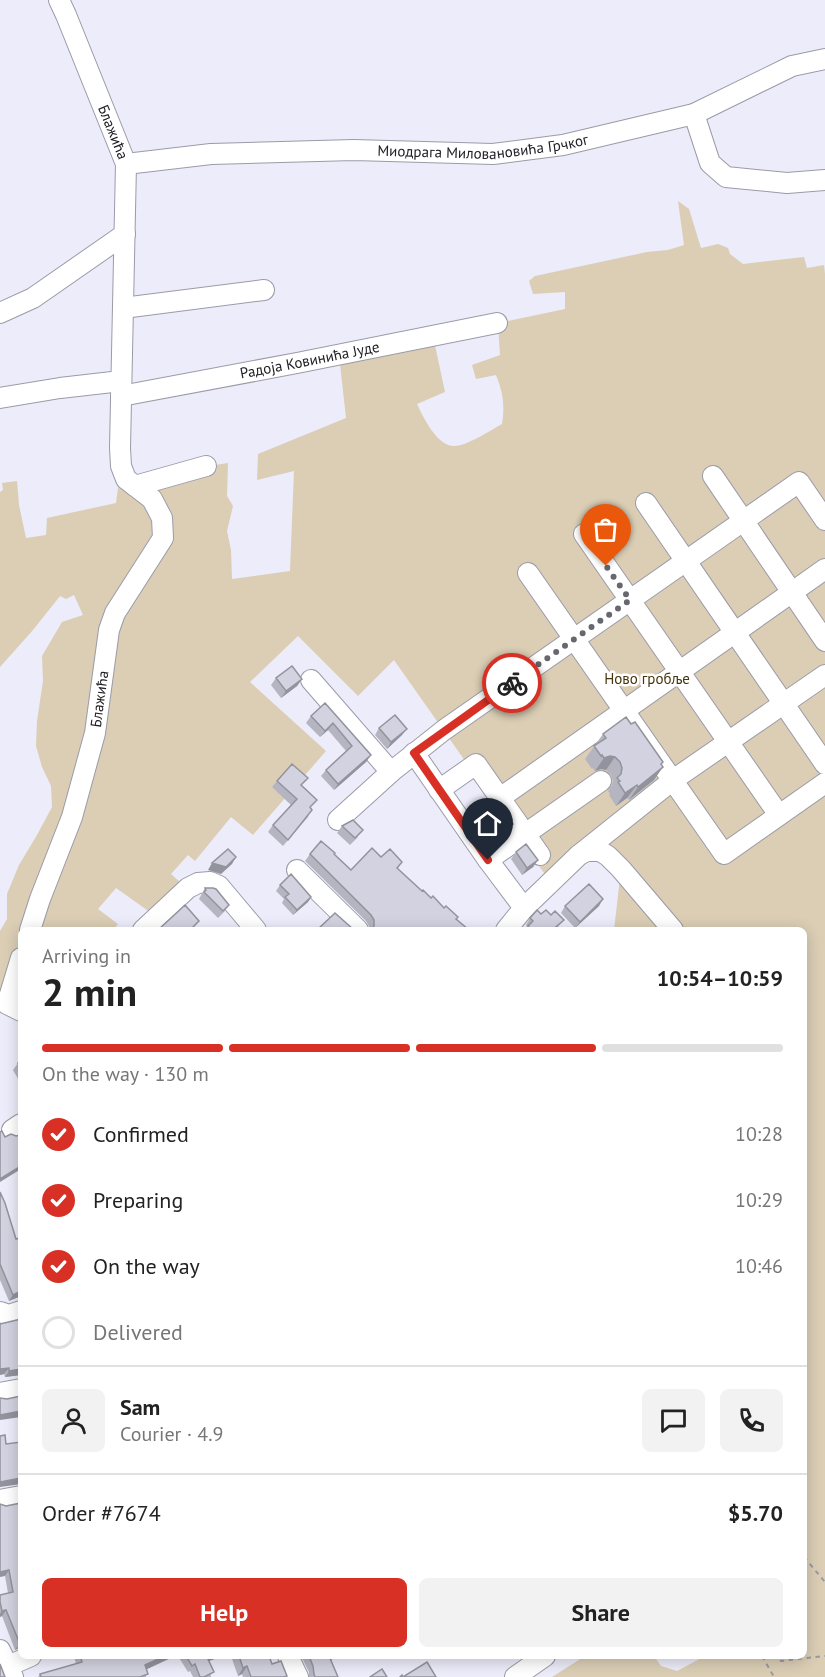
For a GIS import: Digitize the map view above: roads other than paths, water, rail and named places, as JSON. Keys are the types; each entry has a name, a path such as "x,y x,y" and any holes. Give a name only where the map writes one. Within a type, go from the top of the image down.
{"street":[{"name":"Блажића","path":"31,927 72,817 92,743 109,630 115,613 163,538 162,518 152,499 126,479 120,448 126,164 59,0"},
{"name":"Миодрага Миловановића Грчког","path":"126,164 211,154 354,150 493,154 563,145 694,114 792,66 825,59"},
{"path":"694,114 710,163 726,177 787,183 825,180"},
{"path":"0,313 33,298 125,234"},
{"path":"123,308 264,290"},
{"name":"Радоја Ковинића Јуде","path":"0,398 60,388 121,388 297,363 497,323"},
{"path":"135,486 206,466"},
{"path":"713,476 825,641"},
{"path":"338,820 414,753 799,482 825,520"},
{"path":"646,503 825,764"},
{"path":"584,534 779,816"},
{"path":"500,798 825,569"},
{"path":"528,573 724,854 825,783"},
{"path":"508,927 524,908 579,855 673,780 825,675"},
{"path":"311,680 391,771"},
{"path":"414,753 524,908"},
{"path":"439,790 476,764 540,855"},
{"path":"488,860 602,781"},
{"path":"579,855 587,851 600,851 608,856 670,927"},
{"path":"297,870 355,927"},
{"path":"146,927 189,888 210,882 219,886 253,927"},
{"path":"9,1008 18,970"},
{"path":"0,1312 9,1315 18,1312"},
{"path":"0,1392 18,1389"},
{"path":"0,1500 18,1497"},
{"path":"7,1664 23,1659"},
{"path":"289,1659 298,1677"},
{"path":"515,1677 541,1659"}],"park label":[{"name":"Ново гробље","path":"647,679"}]}
